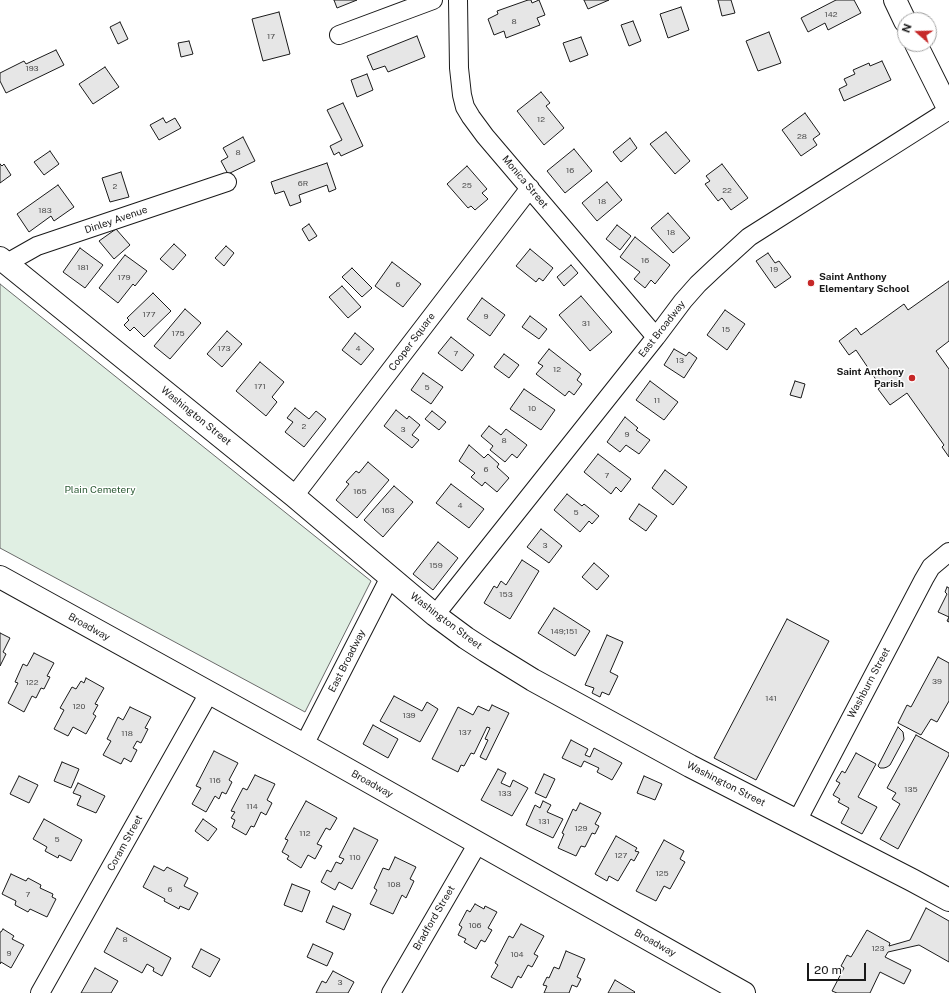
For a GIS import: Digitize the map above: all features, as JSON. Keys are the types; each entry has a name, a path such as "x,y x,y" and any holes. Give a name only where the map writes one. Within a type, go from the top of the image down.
{"street":[{"path":"339,35 432,0"},
{"name":"Monica Street","path":"458,0 459,68 465,107 482,131 656,337"},
{"path":"895,0 901,12"},
{"path":"920,52 949,110"},
{"name":"East Broadway","path":"435,615 684,301 714,268 749,237 949,110"},
{"name":"Dinley Avenue","path":"3,261 37,246 227,182"},
{"name":"Cooper Square","path":"294,496 530,188"},
{"name":"Washington Street","path":"3,261 294,496 435,615 479,647 533,680 690,766 949,900"},
{"name":"Washburn Street","path":"797,821 924,579 931,567 949,552"},
{"name":"Broadway","path":"0,577 304,745 742,992"},
{"name":"East Broadway","path":"304,745 390,577"},
{"name":"Coram Street","path":"40,993 209,693"},
{"name":"Bradford Street","path":"391,993 478,843"}],"green space":[{"name":"Plain Cemetery","path":"0,284 371,581 305,712 0,548"}],"building":[{"path":"334,0 357,0 337,8"},
{"path":"531,0 532,3 539,0 545,15 537,18 540,25 506,38 504,31 494,35 488,19 498,14 497,11"},
{"path":"584,0 609,0 588,9"},
{"path":"718,0 731,0 735,13 722,16"},
{"path":"836,0 854,0 861,13 828,30 825,23 808,32 801,18"},
{"path":"681,7 689,30 668,38 660,14"},
{"path":"279,12 290,54 263,61 252,19"},
{"path":"633,21 641,41 629,46 621,25"},
{"path":"120,22 128,39 118,44 110,27"},
{"path":"769,32 781,63 758,71 746,41"},
{"path":"417,36 425,57 388,72 385,66 373,70 367,56"},
{"path":"581,37 588,55 570,62 563,43"},
{"path":"189,41 193,54 181,57 178,43"},
{"path":"56,50 64,65 6,93 0,81 0,73 24,61 26,64"},
{"path":"882,61 891,80 844,101 839,89 847,85 844,79 855,74 853,70 869,63 870,66"},
{"path":"105,67 119,87 93,104 79,84"},
{"path":"367,74 373,90 357,97 351,80"},
{"path":"541,92 550,103 546,106 564,128 544,145 517,111"},
{"path":"343,103 363,146 341,156 339,152 334,155 330,146 342,140 327,110"},
{"path":"805,113 820,134 813,139 817,145 801,156 782,130"},
{"path":"163,118 166,123 175,118 181,128 159,140 150,125"},
{"path":"666,132 690,161 675,174 650,144"},
{"path":"243,137 255,161 228,174 221,161 228,157 223,148"},
{"path":"630,138 637,148 621,162 613,152"},
{"path":"574,149 592,171 565,193 547,171"},
{"path":"50,151 59,164 44,175 34,162"},
{"path":"327,163 336,189 329,192 327,185 299,195 301,202 290,206 284,191 275,194 271,182"},
{"path":"0,164 2,166 4,164 11,175 0,183"},
{"path":"722,164 748,198 731,210 722,198 718,201 705,184 710,181 706,176"},
{"path":"467,166 487,189 482,193 488,199 475,210 471,206 468,208 447,184"},
{"path":"121,172 129,197 110,202 102,178"},
{"path":"607,182 622,200 597,221 582,203"},
{"path":"58,185 74,207 54,221 51,216 29,232 17,214"},
{"path":"668,213 690,238 673,253 651,228"},
{"path":"309,224 317,236 309,241 302,229"},
{"path":"617,225 631,236 620,250 606,239"},
{"path":"116,229 130,245 114,259 99,241"},
{"path":"635,237 670,265 655,284 651,280 645,288 634,279 640,272 620,257"},
{"path":"174,244 186,255 173,270 160,259"},
{"path":"226,246 234,253 224,266 215,258"},
{"path":"80,248 103,265 85,288 63,272"},
{"path":"530,249 553,268 543,281 539,278 536,282 516,266"},
{"path":"768,253 775,263 779,261 791,277 775,288 756,261"},
{"path":"125,255 147,271 135,286 133,284 118,303 99,288"},
{"path":"392,262 421,284 403,307 375,286"},
{"path":"571,265 578,273 564,286 557,277"},
{"path":"352,268 372,288 362,297 342,277"},
{"name":"Saint Anthony Parish","path":"949,281 949,341 936,351 949,369 949,457 942,447 944,445 907,393 890,405 878,389 881,387 856,350 849,355 839,341 856,328 861,335 904,304 908,310"},
{"path":"342,286 361,307 348,318 329,297"},
{"path":"153,293 171,311 144,337 134,327 130,331 124,325 129,320 127,318"},
{"path":"581,296 612,332 590,351 559,315"},
{"path":"482,298 505,315 490,336 467,319"},
{"path":"185,309 201,323 170,359 154,346"},
{"path":"725,310 745,324 727,350 707,335"},
{"path":"530,316 547,329 539,339 522,327"},
{"path":"227,331 242,344 222,367 207,354"},
{"path":"355,333 374,349 361,365 342,350"},
{"path":"451,337 474,355 462,371 438,353"},
{"path":"549,349 581,374 577,380 582,384 574,395 569,391 565,396 536,374 543,366 538,363"},
{"path":"674,349 686,356 689,352 697,358 684,378 664,365"},
{"path":"504,354 519,365 509,378 494,367"},
{"path":"260,362 284,382 272,397 277,402 266,416 236,391"},
{"path":"423,373 443,387 431,404 411,390"},
{"path":"650,381 678,402 664,420 636,400"},
{"path":"795,381 805,384 801,398 790,395"},
{"path":"524,389 555,410 541,430 510,409"},
{"path":"295,408 309,419 316,411 326,419 304,447 285,432 293,422 287,418"},
{"path":"396,410 407,419 409,416 420,425 412,435 419,440 412,448 384,426"},
{"path":"432,411 446,422 439,430 425,419"},
{"path":"625,417 638,428 636,430 650,440 639,454 626,445 620,452 607,442"},
{"path":"489,426 501,435 506,429 527,445 517,458 512,454 505,462 490,450 493,446 481,436"},
{"path":"469,445 484,458 488,454 499,464 497,467 509,478 497,492 485,482 482,486 471,477 475,473 459,461"},
{"path":"598,454 631,479 621,492 616,487 611,494 584,472"},
{"path":"368,462 389,480 357,518 336,500 349,484 346,482 356,471 359,473"},
{"path":"665,470 687,487 673,505 652,488"},
{"path":"451,484 484,509 469,528 436,503"},
{"path":"394,486 413,502 383,537 364,520"},
{"path":"567,494 582,506 584,504 599,516 592,524 589,521 580,532 554,510"},
{"path":"639,504 657,516 646,531 629,519"},
{"path":"541,529 562,546 549,563 527,547"},
{"path":"438,542 458,558 433,590 413,574"},
{"path":"522,560 539,571 510,619 484,603 494,586 497,588 501,581 506,585"},
{"path":"594,563 609,576 597,590 582,577"},
{"path":"947,587 949,588 949,617 938,612 947,594 945,592"},
{"path":"554,608 590,631 575,656 538,633"},
{"path":"787,619 829,641 756,780 714,758"},
{"path":"0,633 10,638 3,652 6,654 0,666"},
{"path":"607,635 623,642 610,672 618,676 609,695 602,692 600,697 592,693 594,688 585,685"},
{"path":"34,653 54,663 47,676 50,677 44,689 41,688 36,698 32,696 24,712 8,703 18,683 15,682 23,664 27,666"},
{"path":"938,657 949,663 949,701 937,722 931,719 921,735 898,723 907,705 911,707"},
{"path":"86,678 104,688 95,704 98,705 93,714 96,716 86,734 73,727 68,736 54,729 64,710 60,708 72,687 76,689 81,681 84,683"},
{"path":"394,696 422,711 427,702 438,709 420,742 380,721"},
{"path":"492,705 509,713 486,760 480,757 488,740 485,739 490,728 487,727 474,754 471,753 464,766 461,765 458,772 432,759 458,707 473,715 478,706 489,711"},
{"path":"130,707 151,717 145,728 148,729 141,743 137,741 133,748 137,750 131,762 124,758 121,764 103,755 111,741 107,739 118,717 123,720"},
{"path":"373,725 398,739 388,758 363,744"},
{"path":"898,727 903,732 904,739 890,765 880,768 878,766"},
{"path":"916,735 949,753 949,755 898,849 880,839 900,804 892,799 896,793 887,788"},
{"path":"571,740 588,749 585,755 590,757 594,748 622,763 612,780 597,772 599,768 584,761 581,767 562,758"},
{"path":"214,751 238,763 229,780 232,782 226,794 222,792 219,799 215,796 206,812 192,804 201,788 196,786"},
{"path":"856,753 876,764 858,797 877,807 862,834 841,823 849,808 838,802 840,799 833,795 840,783 836,781 842,771 845,773"},
{"path":"62,762 79,769 71,788 54,781"},
{"path":"498,769 506,773 501,783 510,787 513,780 528,788 512,816 481,800"},
{"path":"544,774 555,779 546,798 535,793"},
{"path":"255,775 275,784 267,800 272,803 266,815 261,812 254,827 251,826 246,835 232,827 235,820 231,818 235,812 231,811 243,788 247,790"},
{"path":"19,776 38,785 29,803 10,794"},
{"path":"644,776 662,784 655,800 637,793"},
{"path":"78,783 105,796 96,813 77,805 81,796 73,793"},
{"path":"306,801 337,818 330,830 326,828 317,844 322,846 315,859 308,855 301,868 287,859 289,856 282,852 288,840 285,839"},
{"path":"543,801 551,805 547,812 563,819 553,838 526,825 535,805 540,808"},
{"path":"580,803 601,813 595,824 599,826 595,834 592,833 585,847 581,846 576,856 558,848 564,834 562,833 573,809 576,811"},
{"path":"44,819 82,840 71,861 59,855 58,858 45,851 47,847 33,839"},
{"path":"203,819 217,829 208,841 195,831"},
{"path":"354,828 378,840 352,889 339,882 335,890 321,882 327,870 331,872 336,862 341,864 344,859 339,857"},
{"path":"616,836 637,848 635,851 639,852 634,861 631,859 618,881 609,876 607,881 595,874"},
{"path":"664,840 684,851 680,859 685,862 670,889 664,886 656,901 636,891"},
{"path":"395,857 416,867 410,879 414,881 406,898 402,895 393,914 370,904 377,890 374,888 383,868 389,870"},
{"path":"154,866 164,871 167,867 188,878 184,886 198,893 189,910 180,906 179,909 164,901 165,899 143,887"},
{"path":"11,874 26,881 28,878 41,885 40,888 53,894 52,897 56,899 47,917 30,909 28,912 15,905 16,901 2,894"},
{"path":"292,884 310,891 302,912 284,905"},
{"path":"475,904 484,909 485,906 497,912 488,928 492,930 485,942 481,940 476,949 464,942 466,939 458,935 462,927 459,925 467,910 470,912"},
{"path":"333,906 351,914 344,930 326,922"},
{"path":"926,908 949,921 949,962 919,945 888,952 885,957 911,970 904,984 880,972 870,993 837,993 832,991 844,968 841,966 847,955 851,957 867,930 890,943 889,946 910,940"},
{"path":"521,924 544,936 534,954 538,956 532,967 528,965 521,978 518,976 512,988 491,977 498,965 495,963 509,936 513,938"},
{"path":"117,928 171,958 162,976 153,971 154,968 147,964 142,973 104,952"},
{"path":"3,929 14,936 12,939 24,945 11,968 1,962 0,964 0,932"},
{"path":"313,944 333,953 327,966 307,957"},
{"path":"201,949 220,959 210,977 192,967"},
{"path":"566,951 585,959 577,977 581,979 577,987 572,985 569,993 544,993 547,986 543,985 547,977 549,978 554,967 559,969"},
{"path":"95,968 118,981 111,993 81,993"},
{"path":"333,971 354,982 348,993 316,993 322,981 326,983"},
{"path":"615,980 635,992 608,993"}],"place":[{"name":"Saint Anthony Elementary School","path":"811,283"},
{"name":"Saint Anthony Parish","path":"912,378"}]}
